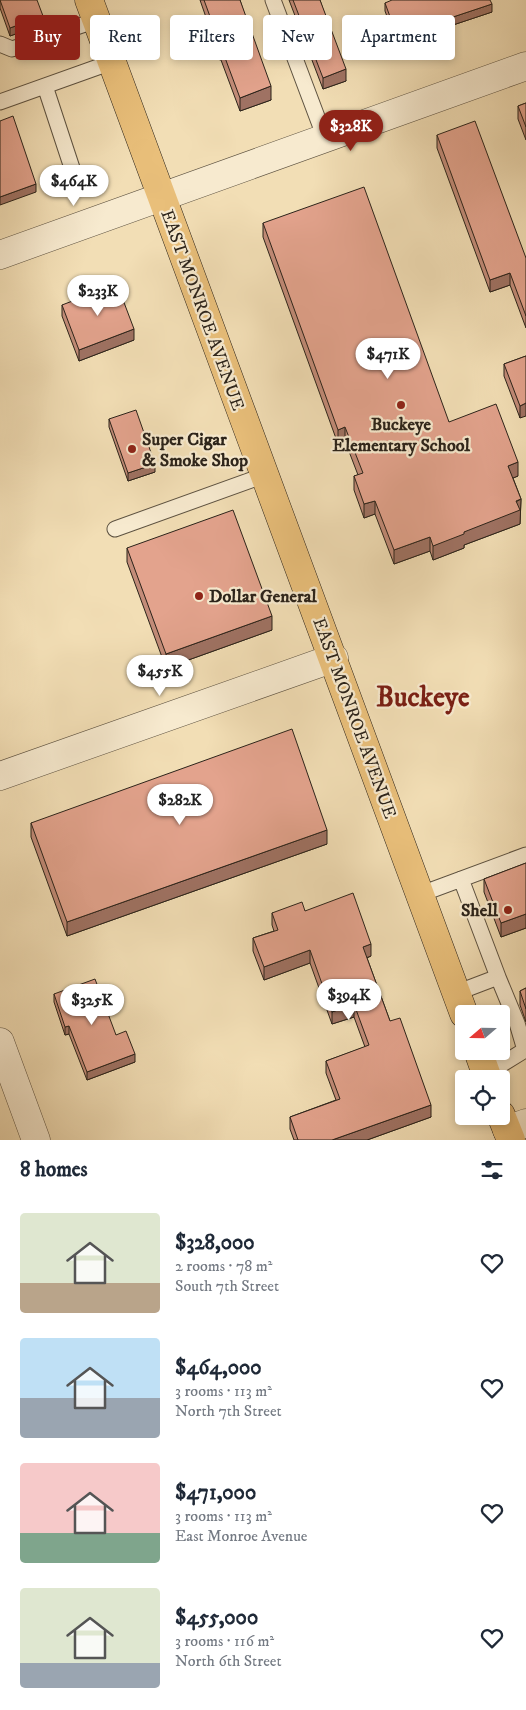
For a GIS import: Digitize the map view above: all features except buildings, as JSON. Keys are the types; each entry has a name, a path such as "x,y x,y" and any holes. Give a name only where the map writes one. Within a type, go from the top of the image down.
{"main road":[{"name":"EAST MONROE AVENUE","path":"93,10 334,658 460,1004"}],"street":[{"path":"0,255 526,66"},
{"path":"0,776 334,658"},
{"path":"0,1042 36,1140"}],"lane":[{"path":"273,0 326,138"},
{"path":"0,44 12,49 93,10"},
{"path":"0,102 112,62"},
{"path":"45,86 72,168"},
{"path":"115,529 192,503 265,475"},
{"path":"421,894 526,855"},
{"path":"461,879 517,1024 525,1050 484,1068"},
{"path":"460,1004 498,977"}],"place":[{"name":"Buckeye Elementary School","path":"401,405"},
{"name":"Super Cigar & Smoke Shop","path":"132,449"},
{"name":"Dollar General","path":"199,596"},
{"name":"Shell","path":"508,910"}],"district":[{"name":"Buckeye","path":"423,696"}]}
